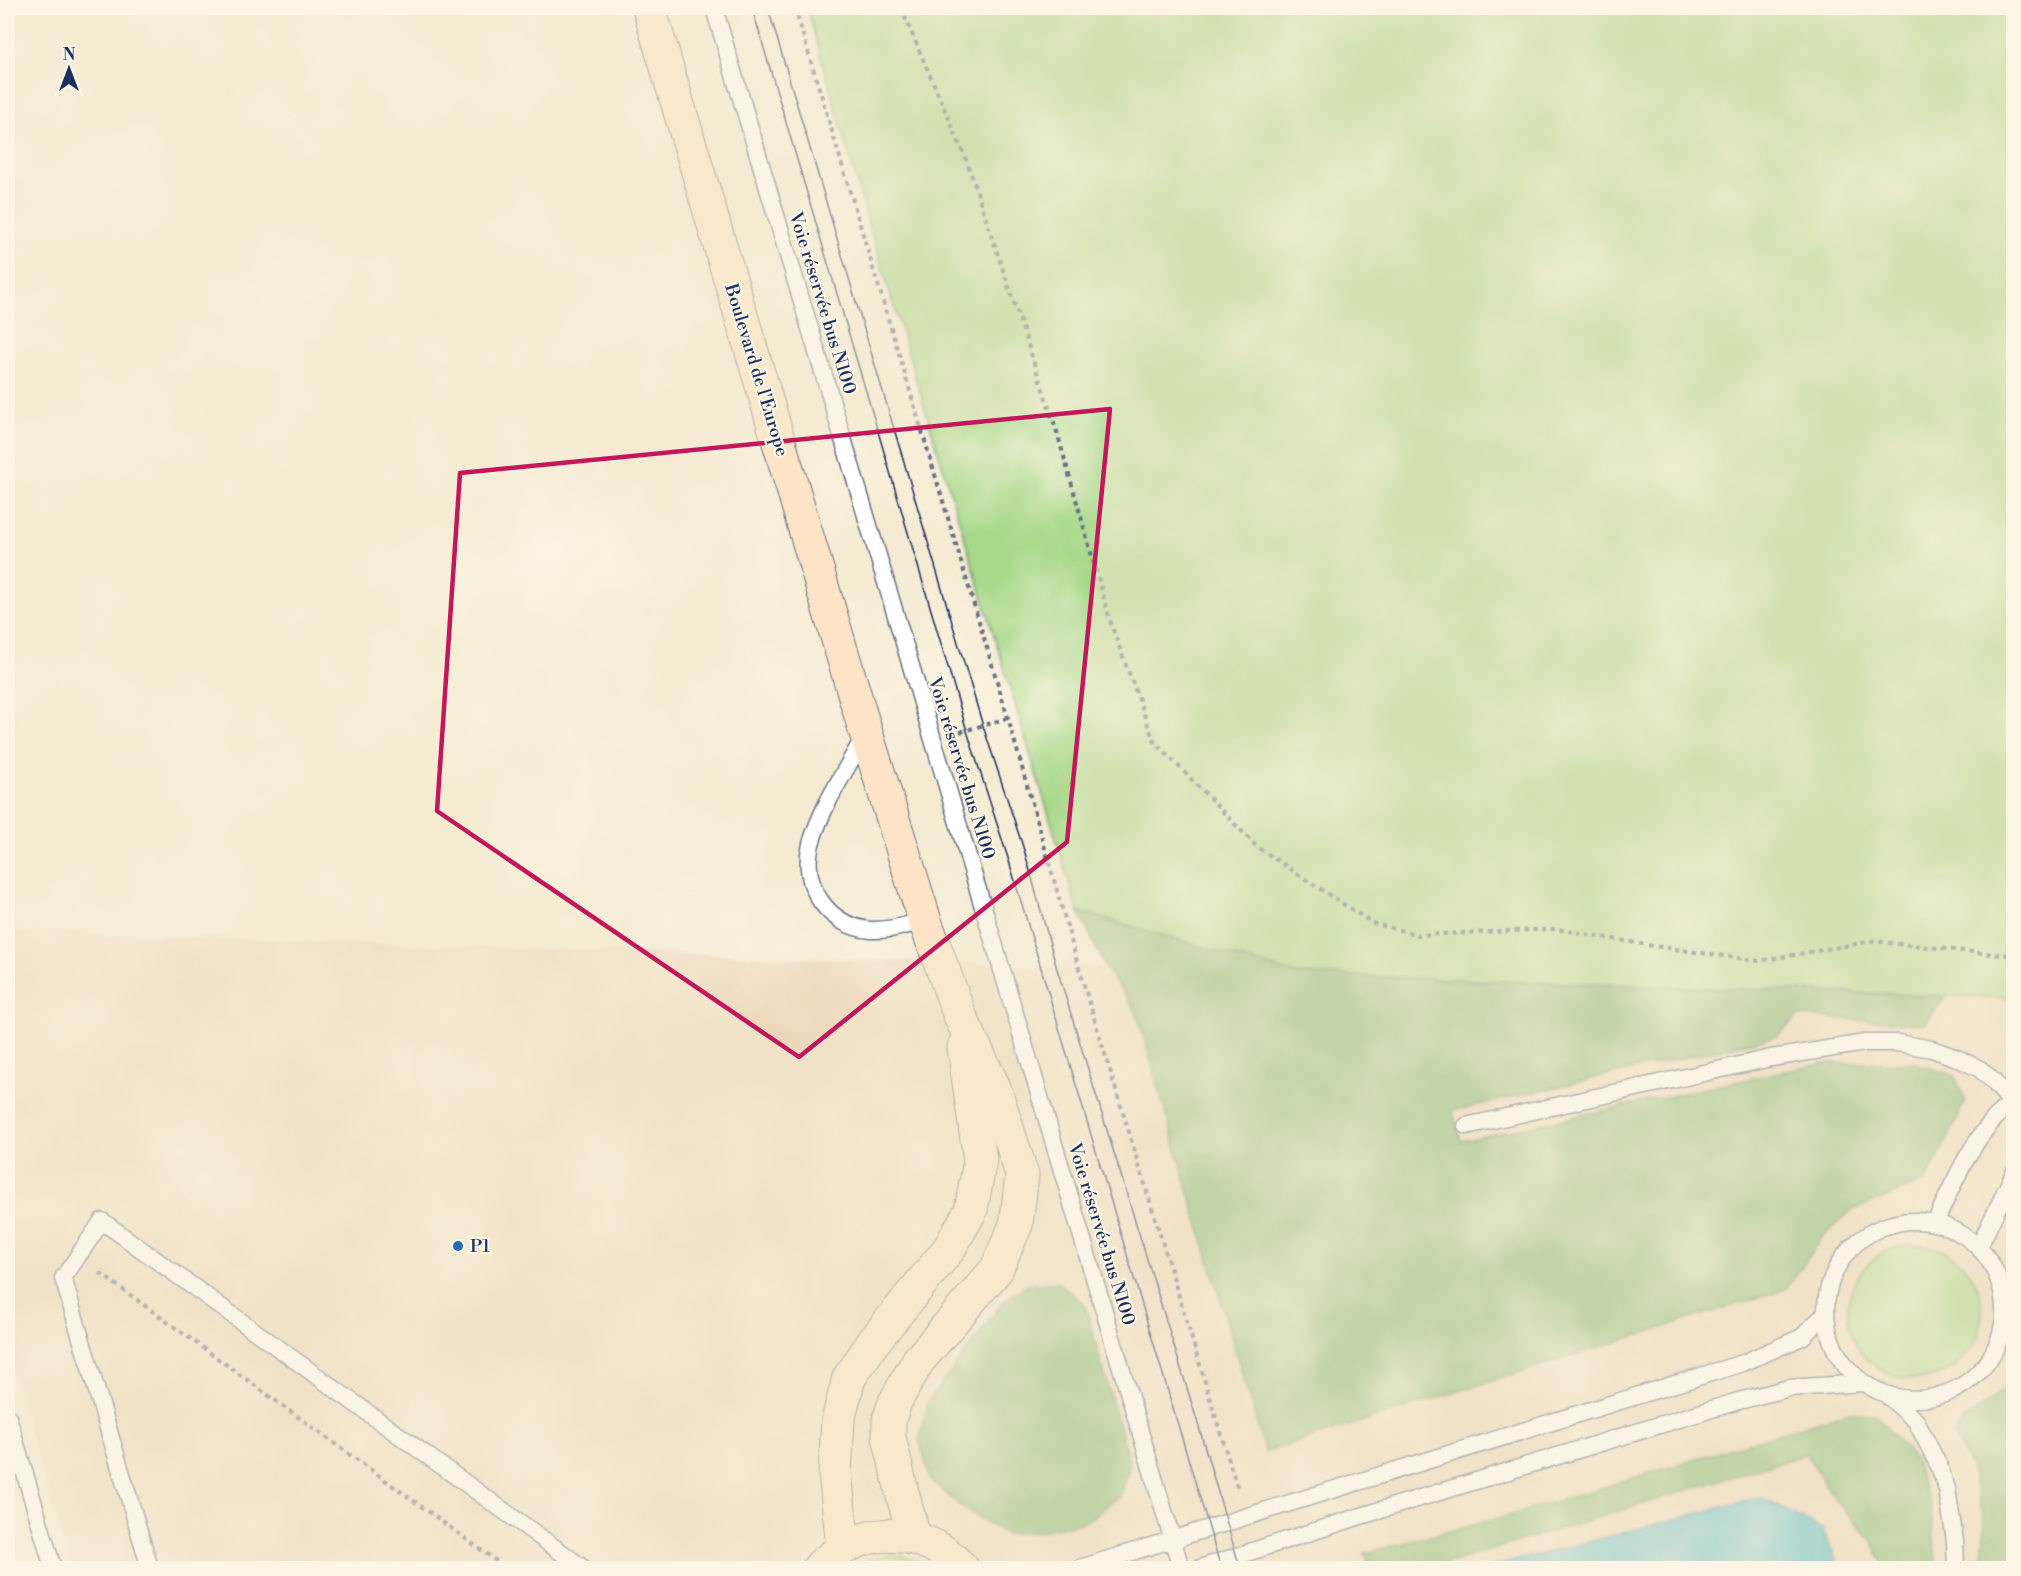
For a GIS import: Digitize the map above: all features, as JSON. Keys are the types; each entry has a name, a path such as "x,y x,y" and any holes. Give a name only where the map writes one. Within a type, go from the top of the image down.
{"street":[{"name":"Boulevard de l'Europe","path":"649,8 866,732 925,921 960,1016"},
{"path":"914,1538 889,1437 889,1420 895,1402 918,1361 996,1270 1016,1225 1022,1175 995,1090 960,1016"},
{"path":"843,1547 835,1472 838,1420 849,1378 874,1341 950,1249 971,1210 980,1160 960,1016"},
{"path":"819,1569 843,1547 866,1538 890,1534 914,1538 942,1550 962,1569"}],"lane":[{"name":"Voie réservée bus N100","path":"714,8 1181,1569"},
{"path":"866,732 817,828 810,846 810,875 817,897 828,911 852,926 869,930 888,929 925,921"},
{"path":"1466,1126 1771,1058 1865,1043 1898,1043 1932,1049 1980,1069 2012,1101 1989,1123 1972,1150 1935,1223"},
{"path":"1979,1247 2013,1173"},
{"path":"150,1569 63,1278 102,1221 583,1569"},
{"path":"1886,1395 1914,1400 1933,1397 1968,1382 1988,1362 2001,1336 2009,1310 1992,1266 1979,1247 1958,1232 1935,1223 1908,1221 1881,1227 1858,1241 1840,1261 1829,1286 1826,1313 1829,1333 1836,1352 1848,1370 1864,1383 1886,1395 1916,1421 1939,1466 1947,1489 1955,1541 1956,1569"},
{"path":"1080,1569 1743,1363 1802,1337 1826,1313"},
{"path":"1200,1569 1361,1516 1735,1402 1789,1388 1864,1383"},
{"path":"8,1417 53,1569"}],"path":[{"path":"795,8 1008,718 1080,972 1245,1517"},
{"path":"902,8 966,159 1057,432 1112,627 1154,741 1257,847 1372,923 1419,935 1557,929 1759,961 1873,941 2013,955"},
{"path":"934,741 1008,718"},
{"path":"78,1256 506,1569"}],"highlighted area":[{"path":"1110,409 1067,842 799,1057 437,811 460,473"}],"shaded area":[{"path":"8,931 2013,998 2013,1568 70,1568 8,1358"}],"green space":[{"path":"807,8 2013,8 2013,998 1295,974 1078,911 870,228"},
{"path":"1078,911 1296,974 1946,996 1925,1024 1798,1016 1777,1036 1453,1111 1461,1141 1823,1063 1914,1063 1954,1075 1965,1099 1926,1181 1851,1211 1822,1237 1786,1289 1265,1452 1136,1011 1106,968"},
{"path":"1915,1245 1941,1250 1962,1265 1977,1286 1982,1312 1977,1338 1962,1359 1941,1374 1915,1379 1889,1374 1868,1359 1853,1338 1848,1312 1853,1286 1868,1265 1889,1250"},
{"path":"1057,1282 1085,1305 1130,1464 1121,1495 1085,1522 1038,1531 1006,1534 960,1506 930,1479 919,1439 928,1402 1004,1301 1026,1285"},
{"path":"2013,1375 2013,1568 1981,1568 1985,1522 1971,1469 1954,1434 1964,1420 2006,1388"},
{"path":"1850,1412 1876,1415 1914,1459 1930,1504 1937,1568 1886,1568 1871,1539 1836,1501 1806,1454 1432,1568 1370,1568 1365,1553 1515,1514"},
{"path":"890,1555 913,1558 933,1568 852,1568 870,1559"}],"water":[{"path":"1760,1497 1822,1529 1840,1568 1488,1568"}],"tram line":[{"path":"752,8 967,731 1008,858 1221,1568"},
{"path":"768,8 983,726 1025,853 1057,969 1196,1417 1240,1568"}],"place":[{"name":"P1","path":"458,1246"}]}
